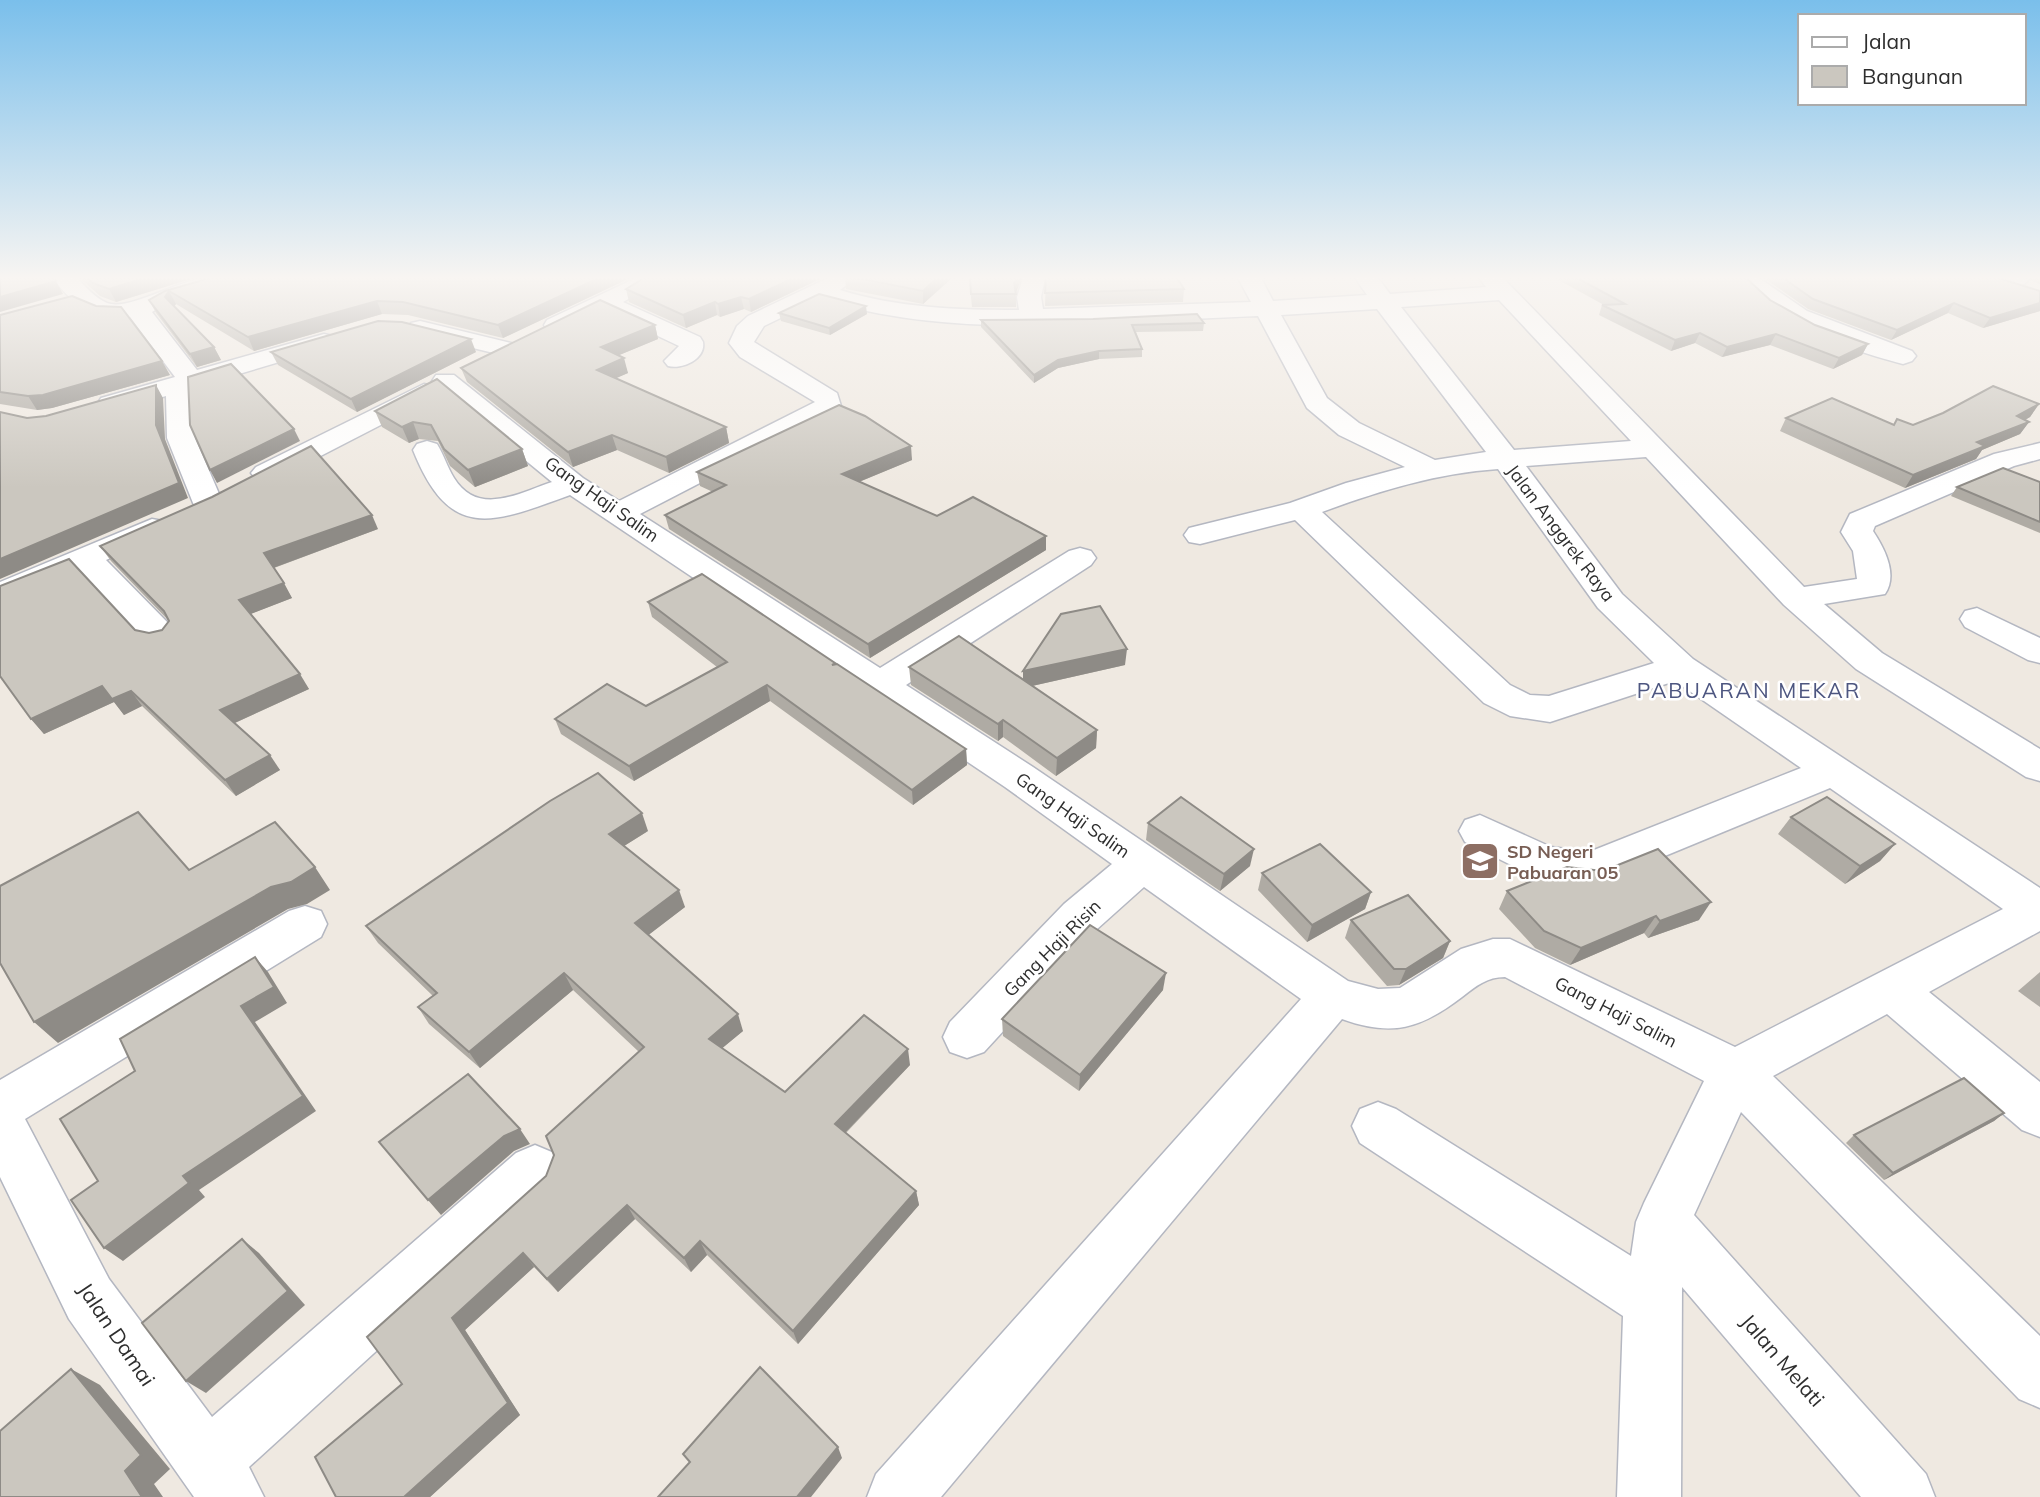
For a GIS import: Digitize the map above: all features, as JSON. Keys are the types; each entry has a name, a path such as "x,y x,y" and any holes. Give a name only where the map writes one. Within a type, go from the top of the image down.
{"street":[{"path":"162,348 185,382 181,439 207,502"},
{"path":"81,413 300,348"},
{"path":"501,348 506,349"},
{"path":"677,361 692,348"},
{"path":"619,513 828,406 828,400 823,395 745,348"},
{"path":"1287,348 1316,402 1329,416 1429,468"},
{"name":"Jalan Anggrek Raya","path":"1419,348 1505,458 1610,601 1680,667 2040,911"},
{"path":"1558,348 1796,598 1869,662 2040,767"},
{"path":"1882,348 1903,356"},
{"path":"0,594 207,502 506,349"},
{"name":"Gang Haji Salim","path":"445,381 573,484 880,685 1333,996 1392,1010 1421,999 1492,955 1510,958 1735,1072 2040,1378"},
{"path":"1200,535 1301,509 1429,468 1505,458 1656,448"},
{"path":"428,450 437,478 460,506 474,512 506,506 573,484"},
{"path":"1796,598 1874,587 1875,573 1864,541 1857,532 1861,521 2004,460 2039,451"},
{"path":"2004,460 2040,475"},
{"path":"1301,509 1497,694 1523,707 1550,709 1680,667"},
{"path":"86,558 160,635"},
{"path":"880,685 1080,558"},
{"path":"1977,619 2040,652"},
{"path":"1480,831 1536,861 1570,869 1592,869 1833,771"},
{"name":"Gang Haji Risin","path":"967,1037 1054,943 1142,863"},
{"path":"1649,1497 1651,1302 1663,1222 1706,1127 1735,1072 2040,911"},
{"path":"0,1107 305,924"},
{"path":"1891,989 2040,1113"},
{"path":"898,1497 1333,996"},
{"name":"Jalan Damai","path":"0,1123 89,1299 220,1480"},
{"path":"1378,1126 1651,1302"},
{"path":"220,1480 535,1171"},
{"name":"Jalan Melati","path":"1663,1222 1903,1497"}],"building":[{"path":"0,348 152,348 162,361 43,395 0,392"},
{"path":"185,348 211,348 190,354"},
{"path":"285,348 453,348 351,399 271,352"},
{"path":"502,348 603,348 624,358 597,370 726,427 666,457 612,435 568,452 461,368"},
{"path":"1008,348 1142,349 1099,351 1058,360 1034,375"},
{"path":"1812,348 1860,348 1839,358"},
{"path":"231,364 294,429 210,470 190,425 188,377"},
{"path":"437,379 522,449 468,470 444,449 431,425 413,422 402,427 375,411"},
{"path":"156,385 156,425 179,483 0,559 0,412 27,418 46,416"},
{"path":"1993,386 2039,404 2017,416 2029,422 1977,442 1985,446 1913,475 1786,418 1832,398 1894,425 1897,419 1913,425 1943,413"},
{"path":"839,405 865,416 911,446 842,474 937,516 973,497 1046,536 868,644 665,515 726,485 697,472"},
{"path":"311,446 372,515 264,553 284,583 239,600 300,674 220,710 270,755 225,780 131,691 112,699 102,686 31,719 0,676 0,586 69,559 135,630 149,633 162,630 169,621 164,611 100,546 212,497"},
{"path":"2003,468 2040,482 2040,522 1957,487"},
{"path":"702,574 835,663 832,665 837,664 966,749 912,790 767,685 629,766 555,719 607,684 646,706 727,662 648,602"},
{"path":"1100,606 1127,649 1023,671 1061,614"},
{"path":"959,636 1097,730 1057,758 1003,720 998,724 909,667"},
{"path":"598,773 642,813 609,834 679,890 635,923 738,1014 709,1039 785,1092 864,1015 908,1049 835,1124 916,1191 793,1331 700,1241 684,1258 627,1205 547,1279 523,1253 452,1318 508,1403 404,1497 336,1497 315,1457 402,1384 367,1337 546,1176 554,1155 546,1136 644,1047 564,973 469,1052 418,1007 437,993 366,926 550,801"},
{"path":"1181,797 1254,849 1224,874 1148,823"},
{"path":"1827,797 1895,844 1860,866 1791,817"},
{"path":"138,812 189,870 275,822 315,867 291,882 271,887 34,1022 0,963 0,886"},
{"path":"1320,844 1371,892 1312,925 1262,873"},
{"path":"1658,849 1711,902 1660,921 1656,916 1581,948 1544,931 1507,891 1567,867 1603,871"},
{"path":"1408,895 1450,941 1406,969 1394,969 1351,920"},
{"path":"1090,925 1166,973 1080,1075 1002,1019"},
{"path":"255,957 274,987 241,1006 303,1096 183,1176 189,1183 104,1248 71,1200 98,1181 60,1119 135,1071 120,1039"},
{"path":"468,1074 520,1129 504,1136 428,1200 379,1142"},
{"path":"1964,1078 2004,1113 1893,1173 1854,1135"},
{"path":"242,1239 288,1291 186,1381 142,1323"},
{"path":"760,1367 838,1447 797,1497 658,1497 690,1462 683,1454"},
{"path":"71,1369 141,1455 125,1471 142,1497 0,1497 0,1431"}],"place":[{"name":"SD Negeri Pabuaran 05","path":"1480,861"}],"district":[{"name":"PABUARAN MEKAR","path":"1749,690"}]}
